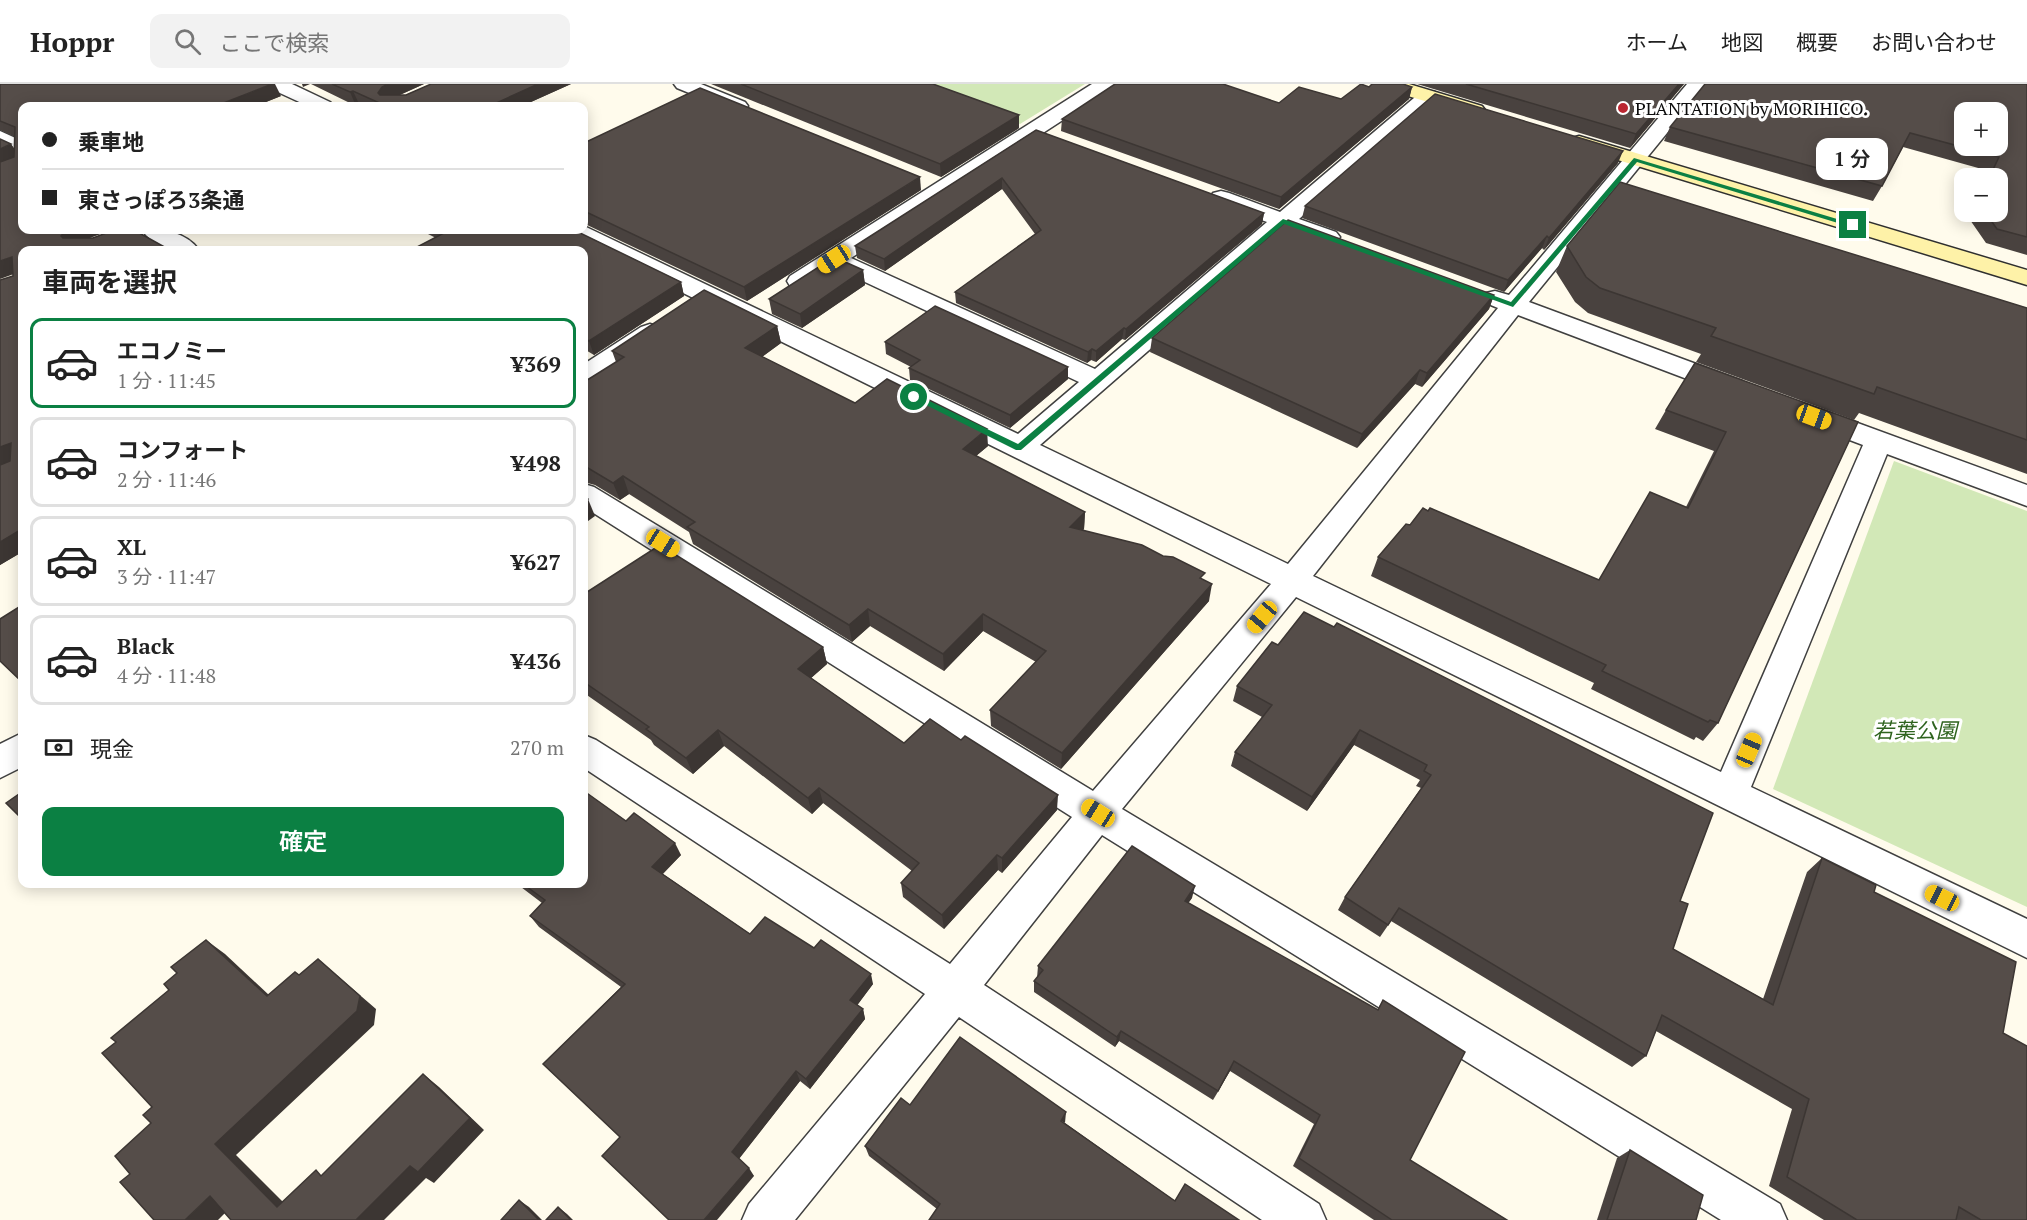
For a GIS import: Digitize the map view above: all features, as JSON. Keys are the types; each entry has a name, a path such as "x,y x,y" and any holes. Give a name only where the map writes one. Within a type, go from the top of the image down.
{"street":[{"path":"276,84 314,102"},
{"path":"684,84 759,114"},
{"path":"786,290 1105,84"},
{"path":"1388,84 1494,116"},
{"path":"765,1220 1098,813 1292,582 1513,305 1697,84"},
{"path":"1018,448 1099,381 1428,96"},
{"path":"1034,130 1066,142"},
{"path":"0,136 18,147"},
{"path":"1560,136 2027,278"},
{"path":"921,180 943,189"},
{"path":"1196,189 1348,245"},
{"path":"160,234 180,246"},
{"path":"580,234 687,308 757,309 1018,448 2027,939"},
{"path":"834,259 1099,381"},
{"path":"1469,289 1757,396"},
{"path":"588,373 687,308"},
{"path":"1790,408 2027,496"},
{"path":"1730,794 1879,441"},
{"path":"588,496 1098,813 1764,1220"},
{"path":"0,764 18,751"},
{"path":"588,753 955,990 1303,1220"}],"green space":[{"path":"908,84 1085,84 1020,124"},
{"name":"若葉公園","path":"1894,461 2027,511 2027,907 1773,789"}],"building":[{"path":"0,84 272,84 226,102 18,102 18,234 63,234 61,236 63,238 93,238 104,234 141,234 163,246 18,246 18,531 0,542 0,465 10,461 11,443 0,447 0,280 13,276 12,257 0,261 0,162 14,157 15,127 0,121"},
{"path":"332,84 388,84 382,87 378,93 380,95 406,95 431,84 538,84 498,102 377,102 353,91 350,92"},
{"path":"741,84 933,84 1019,115 940,164"},
{"path":"1115,84 1223,84 1279,103 1299,87 1341,99 1361,84 1369,87 1372,84 1403,84 1412,87 1281,197 1062,119"},
{"path":"1466,84 1679,84 1636,134"},
{"path":"1705,84 2027,84 2027,237 1997,229 1992,222 2008,222 2008,168 1994,168 1999,157 1995,156 2008,156 2008,102 1954,102 1954,145 1910,133 1882,186 1670,127"},
{"path":"700,88 920,177 744,287 588,213 588,141"},
{"path":"1435,94 1623,151 1549,238 1547,236 1508,280 1305,206"},
{"path":"1036,130 1264,213 1126,329 1124,328 1096,351 1092,349 1088,352 955,292 1041,230 1002,178 884,259 855,246"},
{"path":"0,139 11,144 0,149"},
{"path":"1620,182 2027,308 2027,440 1877,387 1874,394 1711,336 1716,328 1600,288 1586,277 1567,246"},
{"path":"1288,220 1494,295 1427,373 1420,370 1362,434 1152,338"},
{"path":"442,234 582,234 681,282 589,341 588,246 419,246"},
{"path":"834,257 863,270 800,314 769,299"},
{"path":"704,290 777,326 745,348 855,403 887,379 987,429 963,449 1085,512 1070,527 1142,545 1163,556 1173,557 1205,573 1200,578 1212,584 1062,753 990,710 1046,651 983,614 943,654 868,609 849,625 687,527 695,522 623,476 613,483 588,468 588,380 624,357 612,351"},
{"path":"935,306 1068,367 1010,415 909,368 920,360 885,342"},
{"path":"1695,363 1858,422 1718,723 1710,720 1708,722 1602,671 1606,665 1378,557 1406,524 1410,525 1423,508 1428,511 1430,508 1599,580 1650,492 1688,508 1726,432 1666,410"},
{"path":"660,545 823,647 798,669 904,743 930,719 961,740 965,736 1058,795 1002,858 997,855 942,915 901,883 919,863 819,788 808,798 718,730 686,758 646,729 649,727 588,685 588,591"},
{"path":"18,608 18,678 0,661 0,619"},
{"path":"1304,612 1334,627 1337,623 1713,813 1680,901 1688,904 1673,949 1773,1005 1822,858 1876,885 1874,892 2016,962 2003,1033 2027,1046 2027,1220 1981,1220 1959,1207 1956,1220 1857,1220 1787,1177 1809,1099 1662,1015 1646,1056 1399,908 1388,925 1345,897 1431,775 1424,771 1427,765 1360,730 1312,797 1235,752 1272,705 1237,686 1272,642 1278,645"},
{"path":"588,794 626,821 634,813 675,843 652,867 750,934 765,917 814,948 821,940 871,974 850,1000 863,1009 806,1079 796,1071 732,1152 749,1168 704,1220 669,1220 602,1156 620,1137 543,1064 625,984 530,916 545,900 528,888 588,888"},
{"path":"18,795 18,815 6,803"},
{"path":"1132,846 1195,886 1185,901 1378,1010 1383,1000 1465,1052 1410,1160 1507,1220 1392,1220 1299,1158 1320,1115 1234,1061 1218,1091 1121,1031 1117,1037 1034,981 1043,970 1038,966"},
{"path":"206,940 267,996 295,972 299,975 318,959 360,996 357,1011 215,1144 277,1207 316,1170 321,1176 423,1074 470,1118 418,1172 410,1166 356,1220 231,1220 210,1196 185,1220 154,1220 120,1182 130,1174 115,1156 151,1123 143,1115 152,1107 102,1053 116,1042 111,1038 169,990 164,984 177,973 171,967"},
{"path":"960,1037 1066,1112 1061,1121 1175,1201 1185,1184 1239,1220 929,1220 940,1204 865,1146 901,1098 910,1105"},
{"path":"1630,1150 1703,1195 1696,1220 1607,1220"},
{"path":"519,1200 539,1220 501,1220"},
{"path":"558,1207 571,1220 546,1220"}],"place":[{"name":"PLANTATION by MORIHICO.","path":"1623,108"}],"route":[{"path":"914,397 1018,448 1099,381 1283,221 1513,305 1636,160 1853,225"}]}
